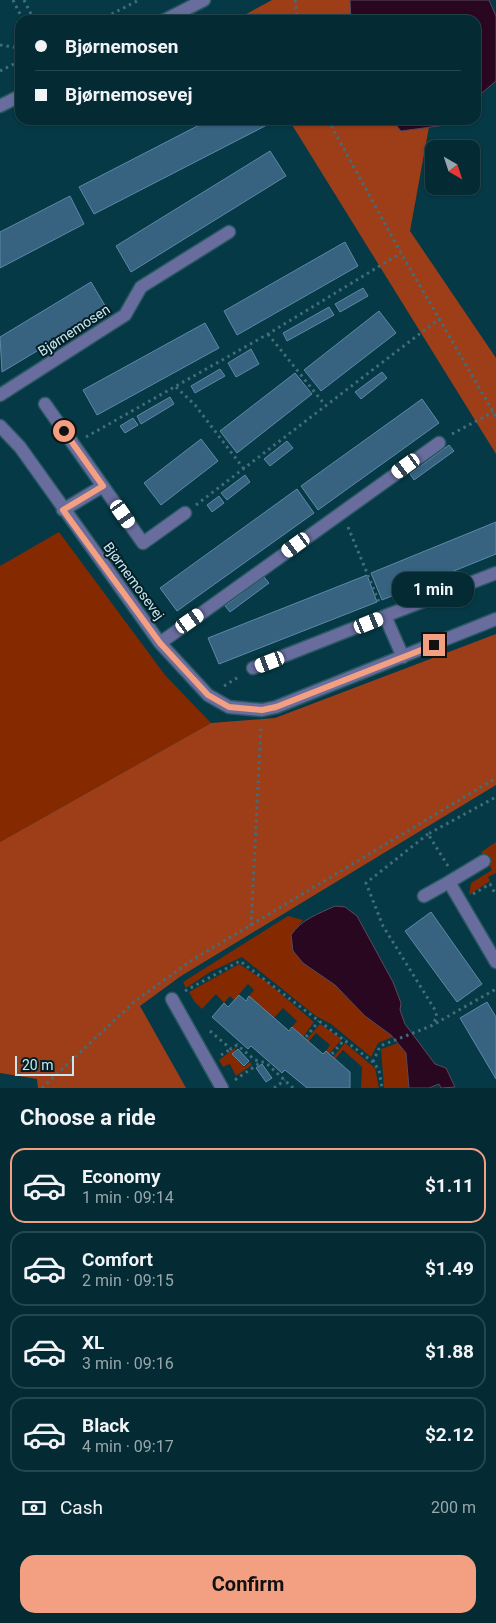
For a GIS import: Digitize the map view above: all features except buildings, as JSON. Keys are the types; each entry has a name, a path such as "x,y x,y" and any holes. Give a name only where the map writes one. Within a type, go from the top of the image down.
{"street":[{"path":"175,15 204,0"},
{"path":"0,106 15,98"},
{"name":"Bjørnemosen","path":"0,395 125,315 141,287 229,232"},
{"path":"45,404 143,543 186,513"},
{"name":"Bjørnemosevej","path":"0,426 20,448 160,643 208,695 229,707 262,710 276,707 496,619"},
{"path":"160,643 438,443"},
{"path":"63,510 103,486"},
{"path":"253,668 496,573"},
{"path":"385,616 403,657"},
{"path":"424,896 484,861"},
{"path":"452,880 460,902 496,962"},
{"path":"172,999 227,1085"}],"path":[{"path":"12,0 20,15"},
{"path":"24,0 32,15"},
{"path":"110,15 139,0"},
{"path":"295,0 297,15"},
{"path":"0,45 15,47"},
{"path":"0,71 15,64"},
{"path":"331,125 401,253 496,417"},
{"path":"74,444 268,334 401,253"},
{"path":"186,513 440,319"},
{"path":"268,334 325,405"},
{"path":"176,387 194,405 244,469"},
{"path":"438,443 493,412"},
{"path":"341,513 385,616"},
{"path":"208,695 253,668"},
{"path":"252,926 262,710"},
{"path":"42,1088 134,1002 189,962 252,926 496,778"},
{"path":"432,1026 437,1017 435,1010 383,926 366,883 428,834 496,798"},
{"path":"428,834 452,880"},
{"path":"460,902 490,884 496,895"},
{"path":"172,999 240,960 373,1062 379,1070 382,1088"},
{"path":"373,1062 380,1046 432,1026 496,989"},
{"path":"306,1037 319,1021"},
{"path":"208,1030 230,1049 236,1045 256,1060 262,1062 286,1080 293,1088"},
{"path":"332,1054 345,1039"},
{"path":"227,1085 262,1062"},
{"path":"274,1088 286,1080"}],"shaded area":[{"path":"272,0 350,0 351,15 244,15"},
{"path":"350,0 489,0 496,16 496,81 481,94 481,15 351,15"},
{"path":"292,125 396,125 401,131 429,127 427,140 425,140 410,231 496,358 496,454"},
{"path":"396,125 446,125 401,131"},
{"path":"59,532 165,675 211,723 0,842 0,566"},
{"path":"496,634 496,785 181,976 140,1006 186,1088 38,1088 37,1079 0,1073 0,842 211,723 275,718"},
{"path":"496,842 496,873 488,877 490,881 469,895 471,883 492,870 481,852"},
{"path":"335,906 345,907 357,916 393,982 401,1003 400,1010 405,1024 435,1064 446,1068 455,1087 441,1088 439,1084 429,1088 409,1088 406,1053 391,1035 365,1016 335,985 303,963 293,951 291,935 295,929 311,918"},
{"path":"288,916 303,920 291,935 293,951 303,963 335,985 365,1016 393,1037 378,1043 371,1057 331,1024 316,1016 242,957 210,972 186,988 183,982"},
{"path":"239,964 267,982 314,1022 303,1037 292,1027 297,1021 283,1008 274,1018 249,996 254,990 248,984 234,1000 230,996 224,1003 216,994 202,1009 194,1001 189,992"},
{"path":"320,1024 342,1039 329,1054 326,1051 330,1045 316,1033 308,1042 306,1040"},
{"path":"345,1043 375,1068 379,1088 361,1088 362,1067 343,1050 335,1059 333,1057"},
{"path":"398,1043 406,1053 409,1088 384,1088 381,1049"},
{"path":"236,1047 233,1054 244,1067 250,1062 252,1065 236,1076 230,1064 223,1067 219,1060"}],"route":[{"path":"64,431 103,486 63,510 160,643 208,695 229,707 262,710 276,707 434,645"}]}
